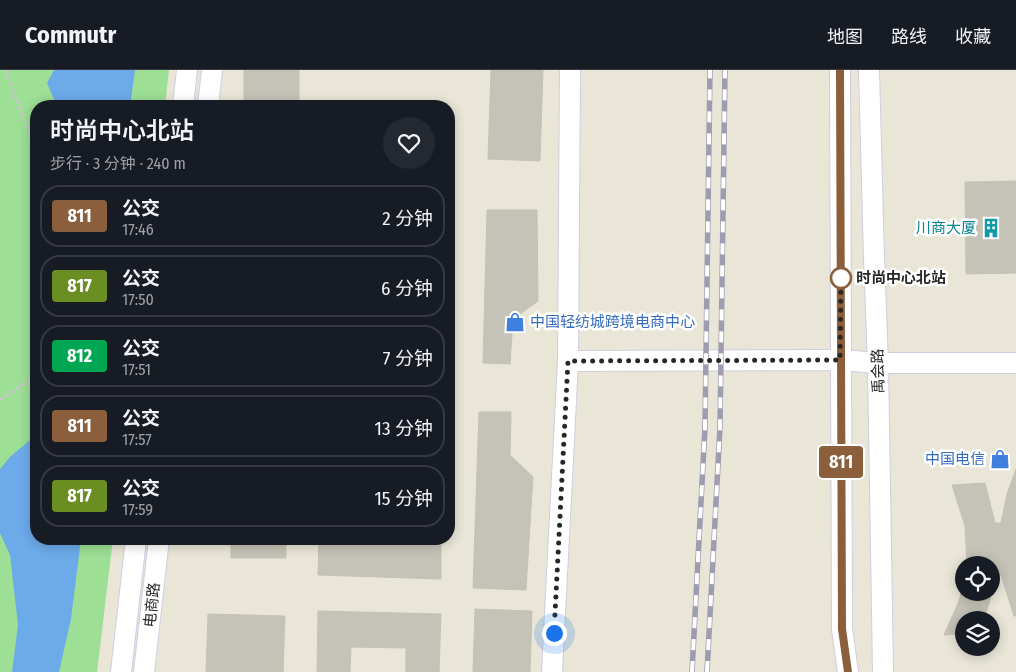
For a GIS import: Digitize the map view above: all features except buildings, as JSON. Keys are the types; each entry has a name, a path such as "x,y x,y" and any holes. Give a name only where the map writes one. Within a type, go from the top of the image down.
{"street":[{"path":"184,100 187,70"},
{"path":"209,100 212,70"},
{"path":"552,672 568,361 570,70"},
{"path":"840,70 842,629 848,672"},
{"name":"禹会路","path":"869,70 878,363 883,672"},
{"path":"568,361 840,360 878,363 1016,363"},
{"name":"电商路","path":"121,672 135,545"},
{"name":"电商路","path":"144,672 158,545"}],"path":[{"path":"5,70 30,135"},
{"path":"0,400 30,380"}],"green space":[{"path":"0,70 169,70 166,100 30,100 30,545 112,545 97,672 0,672"}],"water":[{"path":"54,70 135,70 131,100 54,100 47,83"},
{"path":"30,440 30,545 80,545 71,619 59,672 12,672 18,625 10,555 0,533 0,469 10,457"}],"railway":[{"path":"692,672 705,427 710,70"},
{"path":"707,672 720,427 725,70"}],"bus line":[{"name":"811","path":"840,70 842,629 848,672"}],"place":[{"name":"川商大厦","path":"991,228"},
{"name":"时尚中心北站","path":"841,278"},
{"name":"中国轻纺城跨境电商中心","path":"515,322"},
{"name":"中国电信","path":"1000,459"}],"route":[{"path":"554,633 568,361 840,360 841,278"}]}
